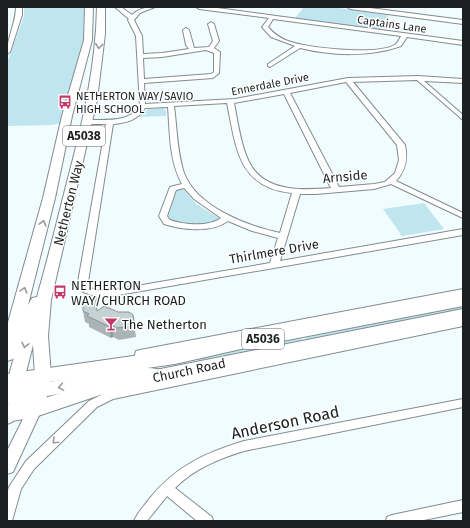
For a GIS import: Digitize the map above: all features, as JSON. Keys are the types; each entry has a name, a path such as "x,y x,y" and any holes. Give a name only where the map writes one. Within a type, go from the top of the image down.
{"highway":[{"name":"Church Road","path":"19,397 62,373 175,357 241,342 463,300"},
{"name":"Church Road","path":"19,397 100,388 463,315"}],"main road":[{"name":"Netherton Way","path":"7,355 10,332 47,205 68,110 88,40 89,7"},
{"name":"Netherton Way","path":"19,397 40,336 44,300 86,122 98,58 101,34 101,7"},
{"path":"19,397 33,309 48,283"}],"street":[{"path":"7,52 17,22 19,7"},
{"path":"86,122 110,122 132,118 140,112 143,106 140,40 132,23 132,18 118,7"},
{"path":"132,18 138,12 152,7"},
{"name":"Captains Lane","path":"199,7 463,43"},
{"path":"350,7 463,22"},
{"path":"272,17 265,25 266,30 280,39 299,46 334,52 371,52 396,47 400,44 405,35"},
{"path":"203,28 211,25 216,41 211,48"},
{"path":"178,30 189,30 189,45 192,50"},
{"path":"270,65 299,46"},
{"path":"141,56 211,48 217,52 217,72 215,75 142,82"},
{"path":"418,78 422,84 463,118"},
{"name":"Ennerdale Drive","path":"143,106 230,102 348,80 418,78 463,81"},
{"path":"348,80 401,145 403,151 403,164 397,175 391,181 462,214"},
{"path":"286,91 336,190"},
{"name":"Arnside","path":"230,102 243,154 250,170 258,178 270,185 297,191 310,192 376,186 391,181"},
{"path":"170,105 180,173 190,192 204,204 228,217 271,234 283,236"},
{"name":"Thirlmere Drive","path":"110,122 83,282 84,287 91,292 107,294 463,232"},
{"path":"186,185 176,187 172,190 163,216 167,222 179,226 212,224 219,223 228,217"},
{"path":"274,265 297,191"},
{"name":"Church Road","path":"138,362 140,354 463,292"},
{"name":"Church Road","path":"7,519 16,487 30,465 93,404 111,395 463,323"},
{"path":"7,468 24,434 19,397"},
{"name":"Anderson Road","path":"140,521 166,488 188,469 216,454 244,446 463,403"},
{"path":"166,488 207,521"},
{"path":"392,521 463,506"}],"shaded area":[{"path":"24,7 85,7 86,29 61,123 52,125 7,126 7,63 24,16"},
{"path":"304,7 331,7 388,15 380,30 378,30 295,18"},
{"path":"162,108 166,110 166,116 139,117 148,109"},
{"path":"181,187 196,204 219,218 216,223 182,224 169,220 167,216 174,190"},
{"path":"424,203 444,229 402,236 383,209"},
{"path":"463,303 463,311 313,341 298,336"},
{"path":"295,337 310,341 199,364 197,356"}],"building":[{"path":"96,298 97,311 104,306 118,312 129,312 133,315 135,326 117,328 112,325 110,327 87,316 89,314 83,311 83,300"}],"place":[{"name":"NETHERTON WAY/SAVIO HIGH SCHOOL","path":"65,102"},
{"name":"NETHERTON WAY/CHURCH ROAD","path":"60,292"},
{"name":"The Netherton","path":"111,324"}]}
